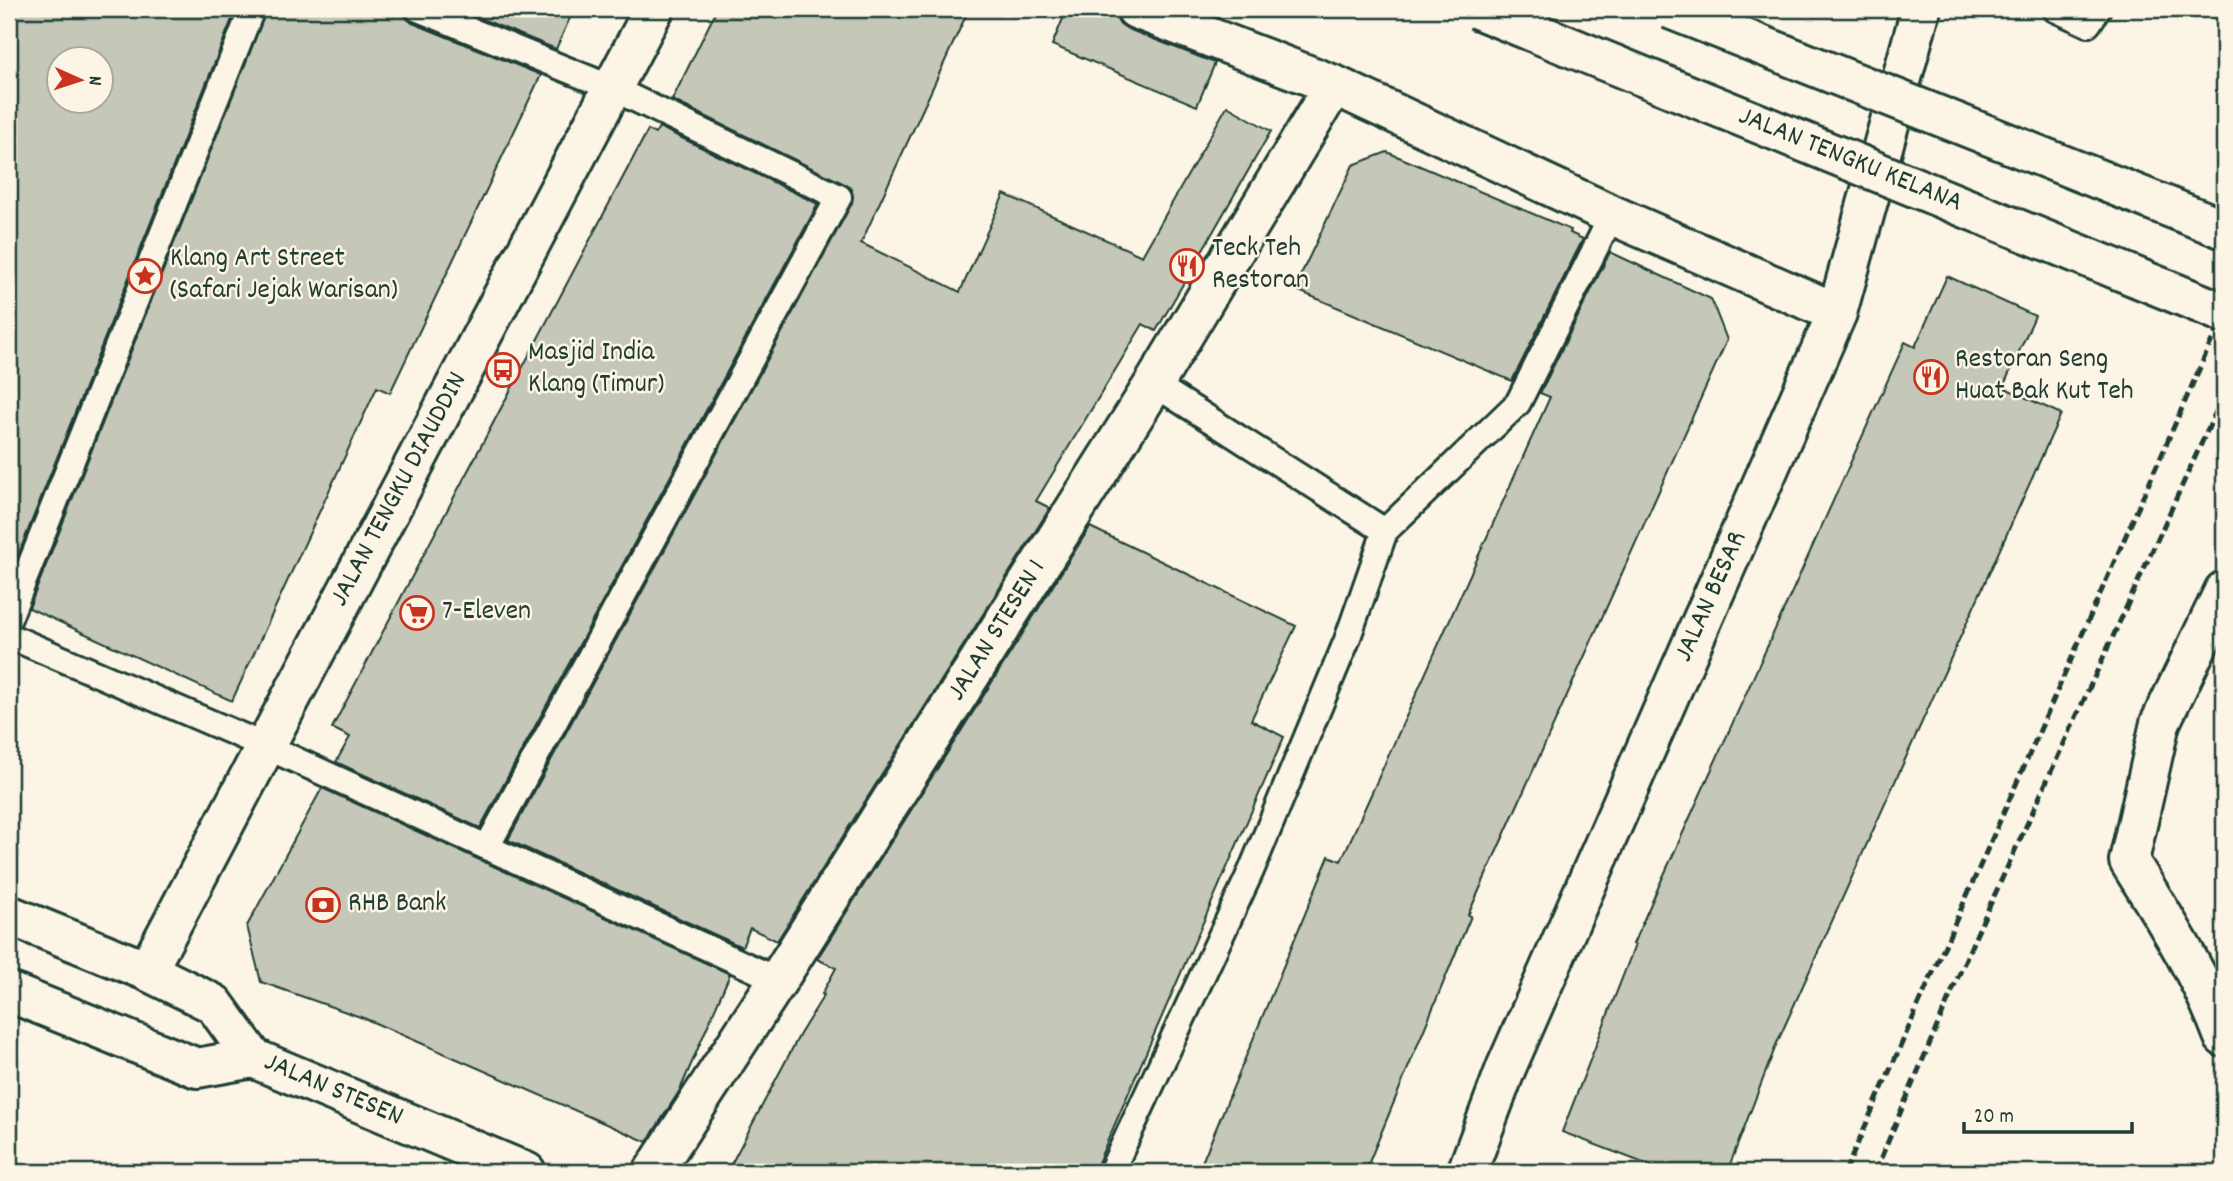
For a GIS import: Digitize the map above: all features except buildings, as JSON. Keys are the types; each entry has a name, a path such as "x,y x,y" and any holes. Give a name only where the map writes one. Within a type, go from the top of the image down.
{"main road":[{"name":"JALAN TENGKU DIAUDDIN","path":"147,971 654,9"},
{"path":"1136,9 1334,85 1612,215 1836,313"},
{"name":"JALAN TENGKU KELANA","path":"1476,9 2224,313"},
{"path":"1670,9 2224,229"},
{"name":"JALAN BESAR","path":"1467,1172 1506,1068 1836,313 1921,9"},
{"name":"JALAN STESEN 1","path":"653,1172 778,980 1154,384 1334,85"},
{"path":"2224,591 2160,723 2129,861 2175,935 2209,997 2224,1037"},
{"name":"JALAN STESEN","path":"9,915 147,971 214,1004 253,1058 526,1172"},
{"path":"9,992 197,1068 253,1058"}],"lane":[{"path":"9,618 252,9"},
{"path":"418,9 612,88 839,197 487,847"},
{"path":"2055,9 2088,24 2098,9"},
{"path":"1111,1172 1251,872 1347,640 1385,531 1518,403 1612,215"},
{"path":"1154,384 1385,531"},
{"path":"9,636 265,746 778,980"}],"railway":[{"path":"1845,1172 2224,313"},
{"path":"1875,1172 1973,942 2224,394"}],"place":[{"name":"Teck Teh Restoran","path":"1187,266"},
{"name":"Klang Art Street (Safari Jejak Warisan)","path":"145,276"},
{"name":"Masjid India Klang (Timur)","path":"503,370"},
{"name":"Restoran Seng Huat Bak Kut Teh","path":"1931,377"},
{"name":"7-Eleven","path":"417,613"},
{"name":"RHB Bank","path":"323,905"}]}
